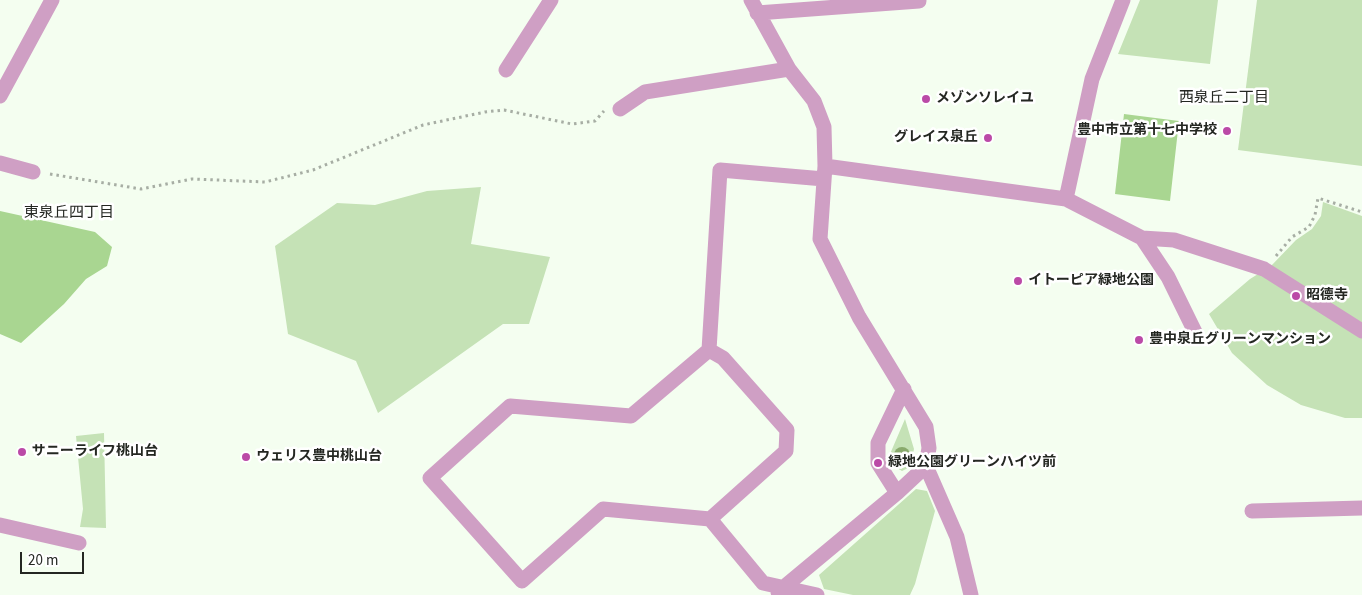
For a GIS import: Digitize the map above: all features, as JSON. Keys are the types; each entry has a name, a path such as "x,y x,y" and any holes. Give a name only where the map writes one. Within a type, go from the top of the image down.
{"street":[{"path":"0,96 52,0"},
{"path":"506,70 551,0"},
{"path":"1066,199 1092,79 1123,0"},
{"path":"919,1 754,6 789,69 814,101 824,127 825,173 820,239 859,317 926,427 929,448 926,466 957,537 971,595"},
{"path":"620,109 645,92 789,69"},
{"path":"0,163 33,172"},
{"path":"817,595 779,591 762,583 710,519 602,509 522,581 430,478 510,406 630,416 709,350 720,170 825,173 1066,199 1142,238 1174,240 1264,270 1362,330"},
{"path":"1142,238 1168,277 1196,334"},
{"path":"709,350 723,358 786,430 786,451 710,519"},
{"path":"897,493 878,463 878,443 904,389"},
{"path":"779,591 897,493 926,466"},
{"path":"1252,510 1362,508"},
{"path":"0,525 79,543"}],"path":[{"path":"33,172 141,189 192,180 265,182 313,170 422,125 485,112 504,110 572,124 595,121 607,108 620,109"},
{"path":"1264,270 1292,237 1309,227 1315,215 1318,198 1362,212"}],"shaded area":[{"path":"1140,0 1218,0 1210,64 1118,54"},
{"path":"1257,0 1362,0 1362,166 1238,150"},
{"path":"1124,114 1179,121 1170,201 1115,194"},
{"path":"481,187 471,244 550,257 529,324 503,324 378,413 356,361 288,334 275,246 337,203 375,205 427,191"},
{"name":"昭德寺","path":"1323,202 1362,216 1362,418 1345,418 1301,405 1267,385 1232,353 1209,314 1250,279 1271,266 1296,240 1312,229 1321,216"},
{"path":"0,211 95,232 112,247 107,266 86,279 64,304 21,343 0,334"},
{"path":"905,419 914,449 910,467 902,471 892,465 890,454"},
{"path":"104,433 106,528 80,527 83,509 76,436"},
{"path":"916,489 927,491 935,511 915,584 910,595 853,595 824,589 819,575"}],"place":[{"name":"メゾンソレイユ","path":"926,99"},
{"name":"豊中市立第十七中学校","path":"1227,131"},
{"name":"グレイス泉丘","path":"988,138"},
{"name":"イトーピア緑地公園","path":"1018,281"},
{"name":"昭德寺","path":"1296,296"},
{"name":"豊中泉丘グリーンマンション","path":"1139,340"},
{"name":"サニーライフ桃山台","path":"22,452"},
{"name":"ウェリス豊中桃山台","path":"246,457"},
{"name":"緑地公園グリーンハイツ前","path":"878,463"}],"district":[{"name":"西泉丘二丁目","path":"1224,99"},
{"name":"東泉丘四丁目","path":"69,214"}]}
